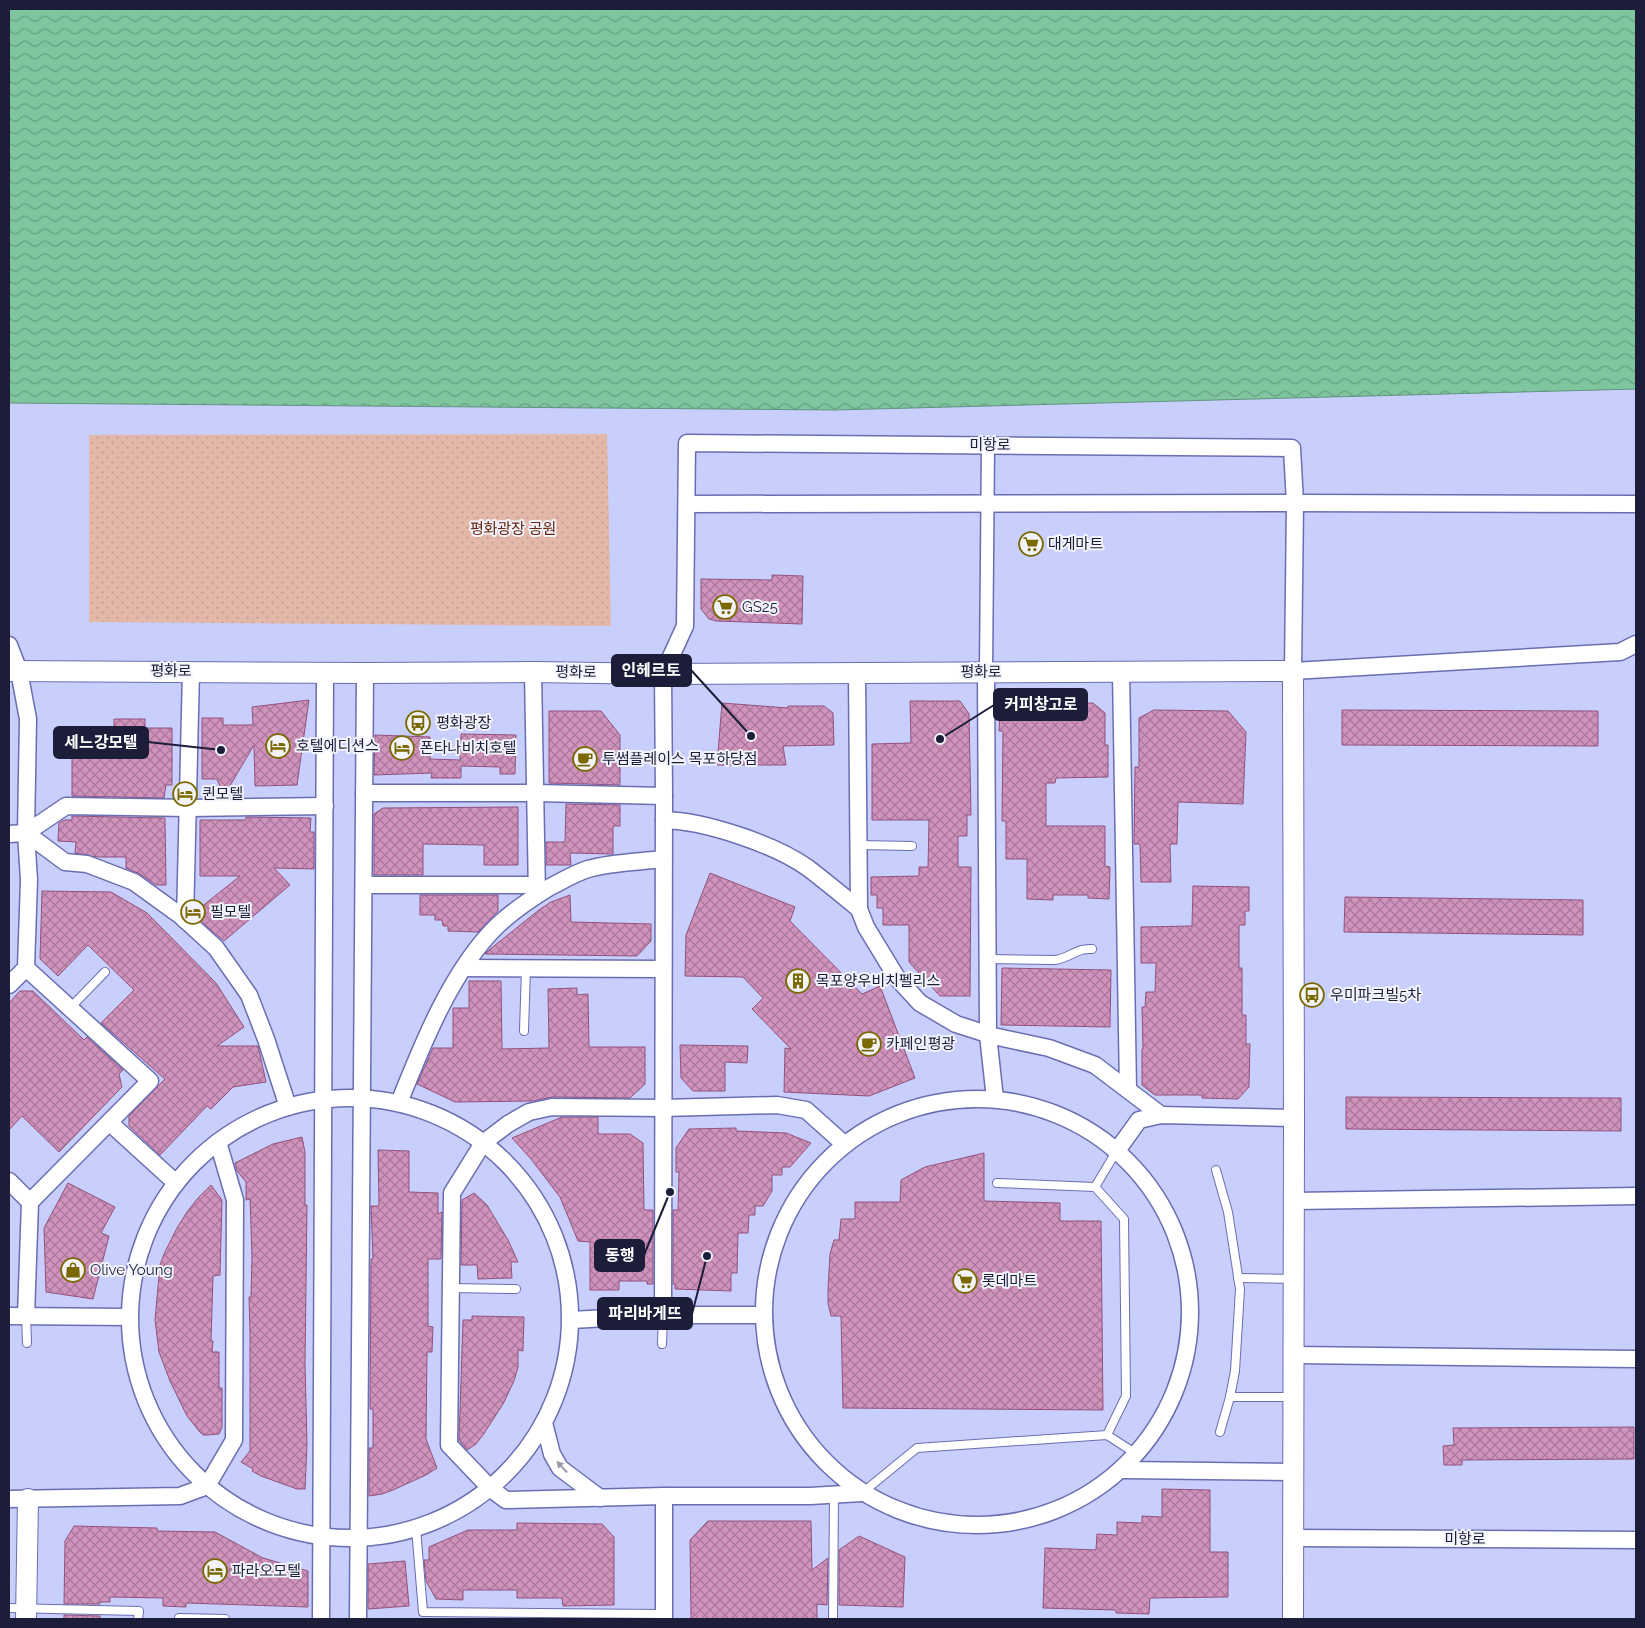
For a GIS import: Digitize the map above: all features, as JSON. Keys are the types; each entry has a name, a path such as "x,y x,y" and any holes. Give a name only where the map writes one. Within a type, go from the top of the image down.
{"street":[{"name":"미항로","path":"686,504 687,443 1292,448 1295,503"},
{"path":"988,445 986,672 988,1035 996,1099"},
{"path":"1293,1619 1293,670 1295,503"},
{"path":"663,1315 663,674 685,626 686,504 1636,504"},
{"path":"1293,670 1620,652 1636,644"},
{"path":"9,645 14,671 28,719 26,833 29,880 26,968 9,985"},
{"name":"평화로","path":"14,671 663,674 1293,670"},
{"path":"185,920 189,808 190,671"},
{"path":"1121,671 1128,1090"},
{"path":"399,1104 420,1052 440,1010 464,968 498,925 537,890 533,672"},
{"path":"321,1619 325,673"},
{"path":"358,1619 365,673"},
{"path":"857,673 859,909 866,927 897,978 920,1003 956,1024 988,1035 1049,1048 1094,1065 1161,1115"},
{"path":"364,793 536,793 664,796"},
{"path":"9,834 26,833 66,806 189,808 324,806"},
{"path":"664,820 679,820 739,835 772,849 806,867 859,909"},
{"path":"26,833 65,862 87,864 134,882 185,920 216,948 249,995 266,1039 288,1107"},
{"path":"364,885 537,890 587,870 614,864 663,859"},
{"path":"26,968 150,1081 30,1202 26,1316"},
{"path":"464,968 663,969"},
{"path":"362,1098 418,1108 438,1117 461,1128 483,1143 509,1166 531,1192 548,1221 563,1261 568,1286 571,1320 568,1352 561,1384 550,1414 534,1441 514,1467 491,1489 450,1515 416,1528 382,1536 345,1539 285,1528 250,1514 207,1486 174,1450 145,1398 131,1358 129,1317 135,1272 144,1239 159,1208 176,1183 197,1160 218,1142 263,1116 288,1107 323,1100 362,1098"},
{"path":"996,1099 1030,1105 1064,1117 1094,1134 1116,1152 1164,1207 1187,1269 1190,1335 1174,1399 1138,1454 1123,1470 1079,1501 1028,1520 984,1526 952,1524 909,1514 862,1493 826,1463 793,1421 772,1372 762,1316 767,1269 783,1222 809,1179 844,1144 890,1116 942,1101 996,1099"},
{"path":"844,1144 806,1110 777,1105 664,1108 552,1107 529,1112 508,1124 483,1143 452,1193 449,1445 491,1489 506,1500 664,1496 810,1496 862,1493"},
{"path":"1116,1152 1139,1120 1161,1115 1294,1118"},
{"path":"110,1123 176,1183"},
{"path":"20,1612 18,1499 180,1496 207,1486 234,1440 235,1200 218,1142"},
{"path":"9,1181 30,1202"},
{"path":"1294,1201 1636,1196"},
{"path":"571,1320 663,1315 762,1316"},
{"path":"9,1316 129,1317"},
{"path":"1294,1355 1636,1359"},
{"path":"544,1423 552,1454 560,1468 600,1498"},
{"path":"1123,1470 1293,1472"},
{"path":"664,1496 664,1616"},
{"name":"미항로","path":"1293,1538 1636,1540"}],"lane":[{"path":"859,845 912,846"},
{"path":"989,958 1054,960 1063,959 1083,948 1092,949"},
{"path":"524,1031 526,968"},
{"path":"70,1008 105,972"},
{"path":"1094,1187 1116,1152"},
{"path":"1216,1170 1228,1212 1240,1289 1235,1371 1220,1432"},
{"path":"996,1183 1094,1187 1124,1219 1126,1396 1107,1435"},
{"path":"1238,1278 1294,1279"},
{"path":"451,1288 516,1289"},
{"path":"662,1344 663,1315"},
{"path":"26,1316 27,1343"},
{"path":"1230,1397 1293,1397"},
{"path":"862,1493 917,1448 1107,1435 1138,1454"},
{"path":"833,1619 834,1495"},
{"path":"416,1528 423,1612 664,1616"},
{"path":"20,1612 138,1611 138,1619"},
{"path":"179,1618 225,1619"}],"green space":[{"name":"평화광장 공원","path":"607,434 611,626 89,622 89,435"}],"water":[{"path":"9,9 1636,9 1636,389 835,410 9,403"}],"building":[{"path":"772,575 803,576 802,624 716,621 709,619 701,609 701,579 772,580"},
{"path":"309,700 297,785 255,786 254,745 224,796 217,779 202,779 202,718 223,718 223,725 253,725 252,707"},
{"path":"910,701 960,701 969,714 971,815 967,815 967,836 958,836 958,867 971,867 970,996 940,996 909,962 909,925 883,925 883,908 877,908 877,895 871,895 871,877 919,876 919,867 928,867 929,820 872,820 872,744 911,743"},
{"path":"722,703 788,708 788,706 824,706 833,713 834,745 783,746 786,765 717,765"},
{"path":"1009,703 1093,703 1105,713 1108,777 1056,778 1055,783 1046,783 1046,826 1105,826 1105,866 1110,867 1109,899 1088,898 1088,895 1053,895 1053,900 1027,899 1027,859 1006,859 1006,821 1002,821 1003,731 999,731 1000,714"},
{"path":"1154,710 1228,711 1246,732 1243,804 1178,802 1177,844 1170,844 1171,882 1141,882 1140,844 1134,844 1135,767 1139,767 1139,718"},
{"path":"1342,710 1598,711 1598,746 1342,745"},
{"name":"투썸플레이스 목포하당점","path":"549,711 601,711 620,735 620,785 549,783"},
{"path":"114,719 145,719 145,728 172,728 172,785 166,785 164,798 72,796 72,757 83,757 82,728 114,728"},
{"name":"폰타나비치호텔","path":"461,734 516,735 515,774 500,774 500,767 461,766 461,778 431,778 432,773 374,775 375,735 430,737 430,759 460,760"},
{"path":"566,804 620,805 620,826 613,826 613,854 570,853 571,865 546,865 546,842 565,842"},
{"path":"518,807 518,865 484,865 484,845 423,844 423,875 374,875 374,814 383,808"},
{"path":"72,816 165,818 166,885 156,885 140,874 126,868 126,857 96,857 75,853 76,842 58,841 59,823 64,820 72,820"},
{"path":"246,817 311,818 310,832 314,832 314,869 274,868 290,885 224,941 206,926 195,912 240,876 200,876 200,820 246,820"},
{"name":"목포양우비치펠리스","path":"710,873 795,907 790,921 862,994 880,986 915,1078 869,1096 784,1092 785,1048 791,1049 752,1009 763,998 743,977 685,976 686,935"},
{"path":"1193,886 1249,887 1249,911 1245,911 1245,925 1239,925 1239,968 1242,968 1242,1015 1246,1015 1246,1044 1250,1044 1249,1087 1238,1099 1202,1098 1202,1095 1155,1095 1142,1085 1142,1007 1145,1007 1146,992 1155,992 1156,963 1141,963 1141,927 1192,926"},
{"path":"42,891 111,892 147,913 216,983 244,1027 217,1046 258,1046 266,1082 233,1087 211,1109 207,1106 160,1155 129,1126 129,1116 165,1079 101,1023 134,990 88,945 58,976 40,959"},
{"path":"420,895 498,895 498,911 478,932 448,931 448,926 443,926 442,920 435,920 435,915 420,915"},
{"path":"570,895 571,922 651,924 651,941 637,956 485,954 539,910 551,902"},
{"path":"1345,897 1583,900 1583,935 1344,932"},
{"path":"1002,968 1111,970 1110,1027 1001,1025"},
{"path":"469,981 501,981 502,1049 549,1048 548,989 577,988 577,995 588,994 589,1047 645,1047 645,1084 630,1098 552,1097 532,1101 455,1102 417,1084 433,1048 453,1048 453,1008 469,1008"},
{"path":"20,991 33,991 84,1040 87,1037 123,1070 119,1074 122,1087 59,1152 22,1116 9,1130 9,1003"},
{"path":"680,1045 748,1046 747,1063 725,1062 725,1091 693,1091 681,1078"},
{"path":"1346,1097 1621,1098 1621,1131 1346,1129"},
{"path":"562,1117 598,1117 598,1134 630,1134 643,1143 644,1210 653,1210 653,1284 647,1284 647,1281 619,1281 619,1290 590,1290 590,1242 578,1241 560,1197 512,1138"},
{"path":"736,1128 736,1131 786,1133 811,1143 790,1167 782,1167 782,1175 772,1175 772,1191 763,1206 755,1206 755,1215 749,1215 748,1233 738,1233 737,1273 731,1273 731,1291 675,1289 675,1284 673,1284 673,1210 678,1210 679,1172 676,1172 676,1148 689,1129"},
{"path":"302,1137 305,1152 305,1205 307,1205 305,1363 307,1445 305,1489 297,1489 261,1476 241,1462 250,1451 249,1297 251,1297 252,1256 250,1199 246,1200 246,1182 237,1171 235,1163 273,1144"},
{"path":"378,1150 409,1151 409,1192 438,1193 438,1214 442,1212 441,1259 428,1259 428,1326 433,1327 432,1352 427,1352 426,1439 437,1468 393,1490 369,1496 369,1448 373,1448 373,1409 370,1409 371,1259 373,1259 371,1206 379,1206"},
{"name":"롯데마트","path":"984,1153 984,1201 1060,1203 1060,1221 1101,1221 1103,1410 843,1408 841,1316 831,1316 828,1303 830,1254 834,1240 839,1240 841,1219 855,1219 855,1202 900,1202 901,1180 925,1167"},
{"path":"68,1183 115,1207 101,1233 109,1236 93,1299 46,1292 44,1228"},
{"path":"211,1185 222,1200 220,1275 213,1276 211,1341 213,1341 212,1352 219,1352 219,1388 222,1388 222,1427 219,1434 203,1435 187,1416 170,1381 159,1352 155,1320 160,1265 164,1254 187,1212"},
{"path":"474,1193 487,1205 508,1240 518,1262 511,1262 512,1278 478,1279 477,1265 461,1265 462,1200"},
{"path":"472,1316 524,1317 523,1351 518,1350 518,1367 514,1381 503,1404 476,1444 467,1450 459,1440 463,1320 472,1320"},
{"path":"1634,1427 1634,1459 1462,1460 1462,1465 1444,1465 1443,1446 1454,1445 1453,1428"},
{"path":"1162,1489 1210,1490 1210,1552 1228,1552 1228,1597 1150,1598 1149,1614 1116,1613 1116,1610 1043,1608 1045,1548 1096,1550 1097,1534 1117,1535 1117,1522 1142,1523 1142,1516 1162,1517"},
{"path":"708,1521 811,1521 812,1570 828,1558 827,1605 817,1604 817,1619 691,1619 690,1540"},
{"path":"517,1523 602,1524 614,1537 614,1605 563,1606 562,1598 517,1598 517,1590 463,1590 463,1600 436,1599 426,1581 424,1560 429,1560 429,1547 468,1530 517,1530"},
{"path":"74,1526 157,1528 157,1531 215,1532 263,1558 308,1571 308,1607 186,1603 186,1607 163,1606 163,1598 110,1597 110,1602 100,1602 100,1604 64,1604 65,1541"},
{"path":"859,1536 905,1557 903,1607 839,1605 839,1550"},
{"path":"405,1561 409,1606 368,1609 368,1564"},
{"path":"64,1615 100,1616 100,1619 64,1619"}],"place":[{"name":"대게마트","path":"1031,544"},
{"name":"GS25","path":"725,607"},
{"name":"평화광장","path":"418,723"},
{"name":"인헤르토","path":"751,736"},
{"name":"커피창고로","path":"940,739"},
{"name":"호텔에디션스","path":"278,746"},
{"name":"폰타나비치호텔","path":"402,748"},
{"name":"세느강모텔","path":"221,750"},
{"name":"투썸플레이스 목포하당점","path":"585,759"},
{"name":"퀸모텔","path":"185,794"},
{"name":"필모텔","path":"193,912"},
{"name":"목포양우비치펠리스","path":"798,981"},
{"name":"우미파크빌5차","path":"1312,995"},
{"name":"카페인평광","path":"869,1044"},
{"name":"동행","path":"670,1192"},
{"name":"파리바게뜨","path":"707,1256"},
{"name":"Olive Young","path":"73,1270"},
{"name":"롯데마트","path":"965,1281"},
{"name":"파라오모텔","path":"215,1571"}]}
